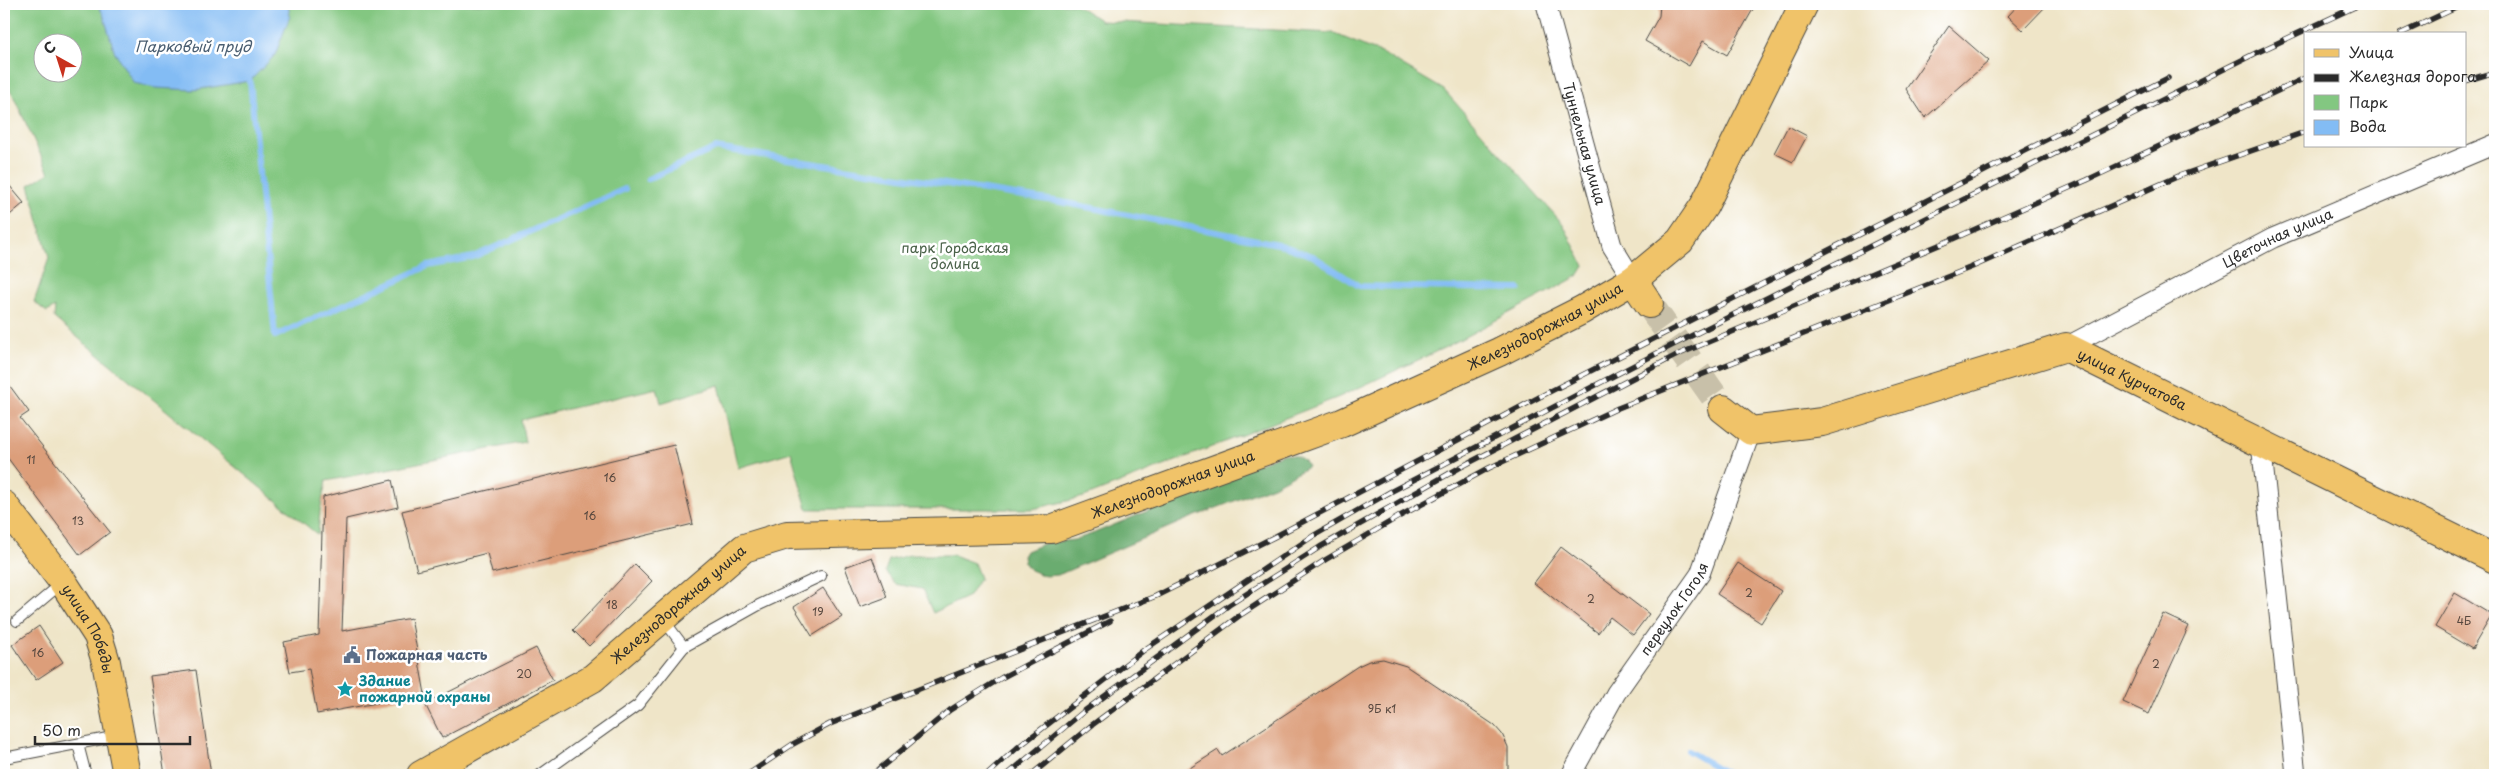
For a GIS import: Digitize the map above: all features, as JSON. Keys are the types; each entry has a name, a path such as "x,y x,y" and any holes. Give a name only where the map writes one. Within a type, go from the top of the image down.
{"main road":[{"name":"Железнодорожная улица","path":"421,775 593,678 744,548 787,534 1051,529 1342,423 1507,347 1582,310 1633,280 1680,241 1704,206 1804,4"},
{"path":"1633,280 1649,304"},
{"name":"улица Курчатова","path":"1751,431 1822,422 2066,347 2495,559"},
{"path":"1723,410 1751,431"},
{"name":"улица Победы","path":"4,504 63,582 98,636 106,662 127,775"}],"street":[{"name":"Туннельная улица","path":"1546,4 1612,246 1633,280"},
{"name":"Цветочная улица","path":"2066,347 2273,238 2495,144"},
{"name":"переулок Гоголя","path":"1571,775 1616,693 1700,574 1751,431"},
{"path":"2261,443 2296,775"}],"lane":[{"path":"540,775 638,705 684,647 759,605 821,576"},
{"path":"17,621 63,582"},
{"path":"662,618 684,647"},
{"path":"4,758 119,736"},
{"path":"78,744 86,775"}],"green space":[{"name":"парк Городская долина","path":"4,4 1075,4 1101,21 1333,33 1383,54 1444,90 1563,224 1584,266 1578,276 1448,346 1339,397 1084,497 1033,509 807,509 791,452 738,468 719,385 661,403 657,388 521,420 525,442 326,481 320,511 318,535 54,318 55,307 47,312 34,302 49,258 29,185 49,173 12,93 4,83"},
{"path":"1283,454 1301,458 1308,467 1273,486 1188,519 1058,575 1045,576 1030,570 1024,562 1023,556 1026,551 1045,543 1074,540 1092,534 1150,510 1182,493"},
{"path":"910,555 953,555 974,563 980,578 969,596 933,613 922,589 895,584 885,571 889,560"}],"water":[{"name":"Парковый пруд","path":"97,4 288,4 290,16 275,55 250,81 194,90 155,88 134,83 115,53 103,14"}],"building":[{"path":"1660,4 1756,4 1727,55 1703,41 1689,66 1645,41 1659,16"},
{"path":"2019,4 2048,4 2023,30 2008,16"},
{"path":"1949,26 1989,61 1925,118 1906,89"},
{"path":"1788,126 1807,136 1793,162 1774,153"},
{"path":"4,179 24,203 4,220"},
{"path":"4,378 29,412 20,418 110,532 80,555 4,453"},
{"path":"674,445 693,524 492,573 487,553 417,571 402,511"},
{"name":"Пожарная часть","path":"392,480 398,507 346,519 342,631 411,618 425,694 317,714 309,669 290,672 284,642 319,635 323,497"},
{"path":"1561,547 1649,614 1633,635 1610,617 1598,633 1534,583"},
{"path":"872,557 887,597 860,607 845,567"},
{"path":"1738,563 1781,591 1761,623 1717,594"},
{"path":"635,564 652,581 589,646 573,630"},
{"path":"823,588 842,617 812,636 794,607"},
{"path":"2455,593 2492,615 2472,649 2435,627"},
{"path":"2163,614 2189,626 2149,714 2123,702"},
{"path":"39,626 63,662 36,680 12,645"},
{"path":"536,648 553,680 442,738 425,704"},
{"path":"1383,659 1406,666 1494,725 1502,734 1508,747 1508,775 1179,775 1218,750 1222,756 1358,666 1369,661"},
{"path":"196,670 211,775 165,775 150,676"}],"waterway":[{"path":"250,81 275,336 428,266 473,257 625,189"},
{"path":"648,179 716,148 1061,202 1278,244 1313,256 1359,286 1519,289"},
{"path":"1688,751 1730,775"}],"tunnel":[{"path":"1649,304 1723,409"}],"railway":[{"path":"987,775 1017,748 1144,650 1313,536 1390,492 1671,346 2256,53 2361,4"},
{"path":"2404,32 2464,4"},
{"path":"2466,81 2495,72"},
{"path":"747,775 793,744 830,724 1156,596 1274,537 1547,393 2168,78"},
{"path":"1007,775 1083,712 1229,605 1320,547 1459,468 1677,355 1939,245 2087,180 2304,78"},
{"path":"1031,775 1092,725 1239,616 1325,560 1400,516 1489,468 1618,408 1972,267 2179,176 2304,132"},
{"path":"872,775 950,710 1001,678 1110,621"}],"place":[{"name":"Пожарная часть","path":"352,655"},
{"name":"Здание пожарной охраны","path":"345,689"}]}
